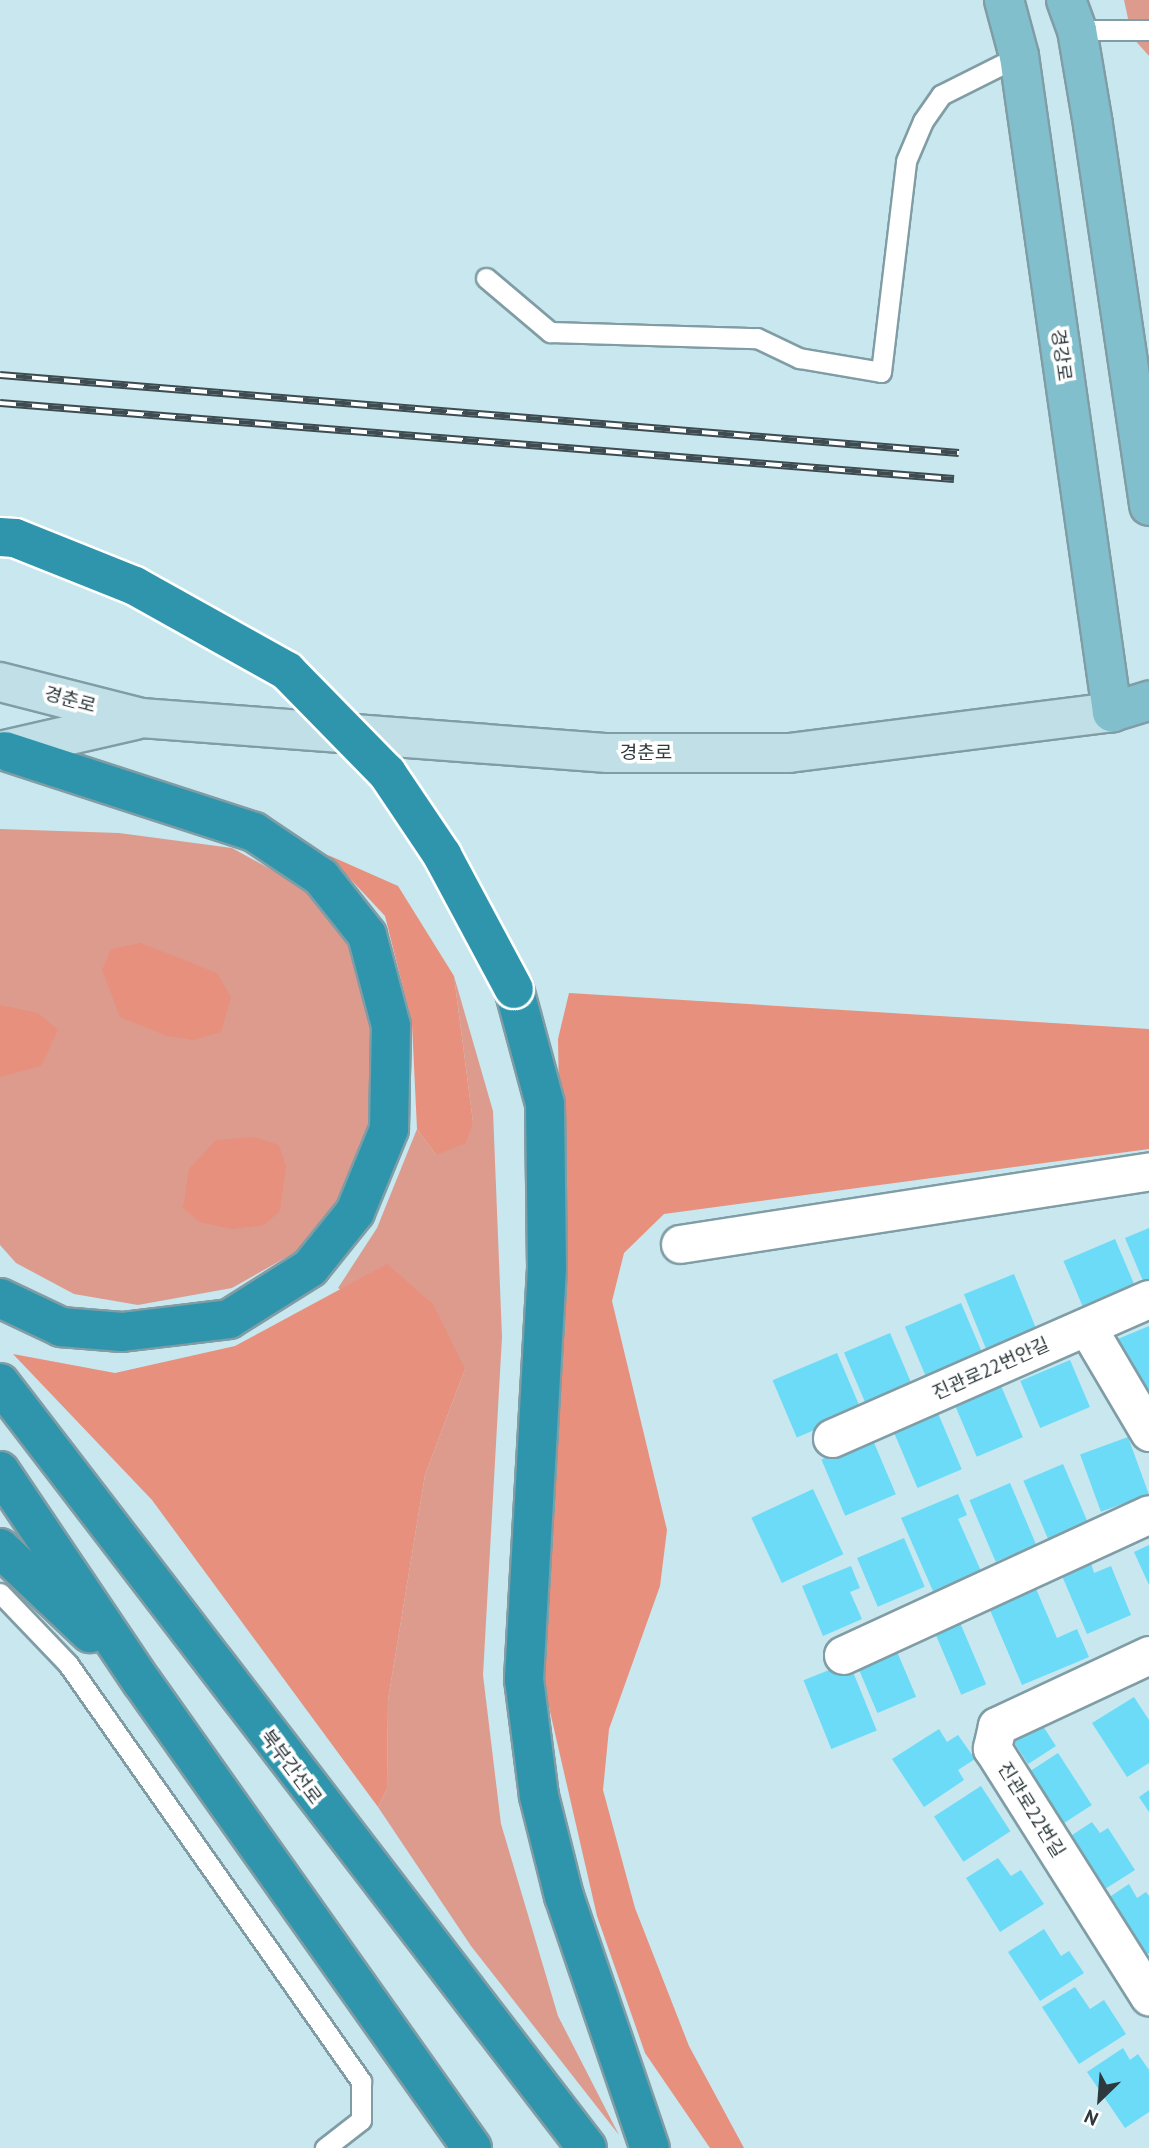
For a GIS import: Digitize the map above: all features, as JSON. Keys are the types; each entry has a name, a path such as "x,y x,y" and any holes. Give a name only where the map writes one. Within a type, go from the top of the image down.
{"highway":[{"path":"0,537 15,538 135,586 287,671 387,773 442,855 514,989 545,1104 547,1268 524,1679 539,1796 564,1896 650,2148"},
{"path":"0,1298 61,1327 122,1332 229,1319 310,1268 355,1212 389,1129 391,1026 367,935 321,877 254,832 2,751"},
{"name":"북부간선로","path":"0,1383 587,2148"},
{"path":"0,1471 142,1682 472,2148"},
{"path":"0,1548 142,1682"}],"main road":[{"name":"경강로","path":"1004,0 1019,56 1112,712"},
{"path":"1072,15 1149,506"},
{"name":"경춘로","path":"0,682 141,718 608,753 789,753 1112,712 1149,701"},
{"name":"경춘로","path":"2,751 141,718"}],"street":[{"path":"680,1244 1149,1171"},
{"name":"진관로22번안길","path":"832,1438 1149,1300"},
{"path":"1087,1327 1149,1432"},
{"path":"844,1655 1149,1514"},
{"name":"진관로22번길","path":"1149,1655 997,1726 992,1748 1149,1996"}],"lane":[{"path":"1072,15 1149,30"},
{"path":"486,278 551,332 757,338 799,358 881,372 906,160 914,141 941,95 1019,56"},
{"path":"0,1593 68,1664 361,2081 361,2120 325,2148"}],"shaded area":[{"path":"1124,0 1149,0 1149,56 1132,37"},
{"path":"0,829 119,833 232,848 305,888 361,943 382,1016 380,1107 358,1180 315,1241 232,1288 138,1305 74,1294 16,1263 0,1245"},
{"path":"328,855 398,886 454,976 473,1122 466,1143 436,1155 417,1129 412,1024 385,916"},
{"path":"141,943 217,973 231,997 221,1032 193,1040 167,1036 120,1017 102,970 111,949"},
{"path":"454,976 493,1111 502,1337 483,1675 501,1824 558,2016 619,2135 471,1946 378,1807 387,1789 388,1700 425,1475 465,1369 338,1288 377,1228 417,1129 436,1155 473,1122"},
{"path":"569,993 1149,1029 1149,1149 664,1214 624,1253 612,1301 667,1530 660,1586 609,1729 603,1790 635,1908 689,2046 744,2148 710,2148 645,2053 597,1916 540,1668 560,1158 558,1039"},
{"path":"0,1005 38,1013 58,1030 41,1066 0,1077"},
{"path":"255,1137 279,1145 286,1167 280,1211 264,1225 232,1229 199,1222 183,1208 189,1169 216,1140"},
{"path":"387,1264 433,1304 465,1369 425,1475 388,1700 387,1789 378,1807 152,1500 13,1354 115,1373 235,1346"}],"building":[{"path":"1149,1228 1149,1287 1146,1288 1125,1238"},
{"path":"1115,1239 1138,1293 1087,1315 1063,1261"},
{"path":"1014,1274 1037,1331 987,1351 964,1294"},
{"path":"961,1303 984,1357 928,1381 905,1327"},
{"path":"1149,1326 1149,1401 1113,1341"},
{"path":"890,1333 912,1385 866,1404 844,1353"},
{"path":"837,1353 861,1410 797,1437 773,1380"},
{"path":"1070,1360 1090,1407 1040,1428 1020,1381"},
{"path":"999,1381 1023,1437 977,1457 953,1401"},
{"path":"934,1404 962,1469 918,1488 890,1423"},
{"path":"1128,1437 1149,1494 1101,1512 1080,1454"},
{"path":"872,1438 896,1494 845,1516 821,1459"},
{"path":"1063,1464 1089,1526 1050,1542 1023,1481"},
{"path":"1010,1483 1036,1545 996,1562 969,1500"},
{"path":"813,1489 843,1554 782,1583 751,1518"},
{"path":"958,1494 967,1515 958,1519 981,1571 933,1591 901,1518"},
{"path":"904,1538 925,1587 878,1607 857,1558"},
{"path":"1149,1545 1149,1585 1134,1552"},
{"path":"1091,1563 1094,1573 1111,1566 1131,1615 1087,1634 1062,1576"},
{"path":"851,1566 860,1588 850,1592 862,1619 823,1636 802,1586"},
{"path":"1034,1584 1057,1638 1077,1629 1089,1657 1022,1685 987,1603"},
{"path":"958,1618 986,1684 961,1695 933,1629"},
{"path":"895,1647 916,1697 877,1713 856,1663"},
{"path":"849,1662 877,1731 831,1749 804,1680"},
{"path":"1134,1697 1149,1720 1149,1763 1127,1777 1092,1723"},
{"path":"1039,1720 1056,1746 1028,1764 1011,1738"},
{"path":"939,1729 947,1742 958,1735 975,1759 958,1770 964,1780 924,1807 892,1759"},
{"path":"1058,1753 1092,1805 1056,1828 1022,1776"},
{"path":"981,1786 1010,1831 963,1862 934,1816"},
{"path":"1149,1790 1149,1812 1139,1797"},
{"path":"1092,1822 1100,1833 1108,1828 1135,1870 1094,1896 1060,1843"},
{"path":"998,1858 1011,1876 1021,1870 1044,1904 1000,1932 966,1878"},
{"path":"1129,1884 1137,1898 1146,1892 1149,1896 1149,1953 1137,1961 1099,1904"},
{"path":"1044,1929 1061,1956 1069,1951 1084,1973 1040,2001 1008,1952"},
{"path":"1075,1987 1090,2009 1104,2000 1126,2034 1079,2064 1042,2007"},
{"path":"1123,2048 1130,2060 1138,2054 1149,2070 1149,2112 1125,2128 1087,2072"}],"railway":[{"path":"0,375 959,453"},
{"path":"0,403 954,479"}]}
